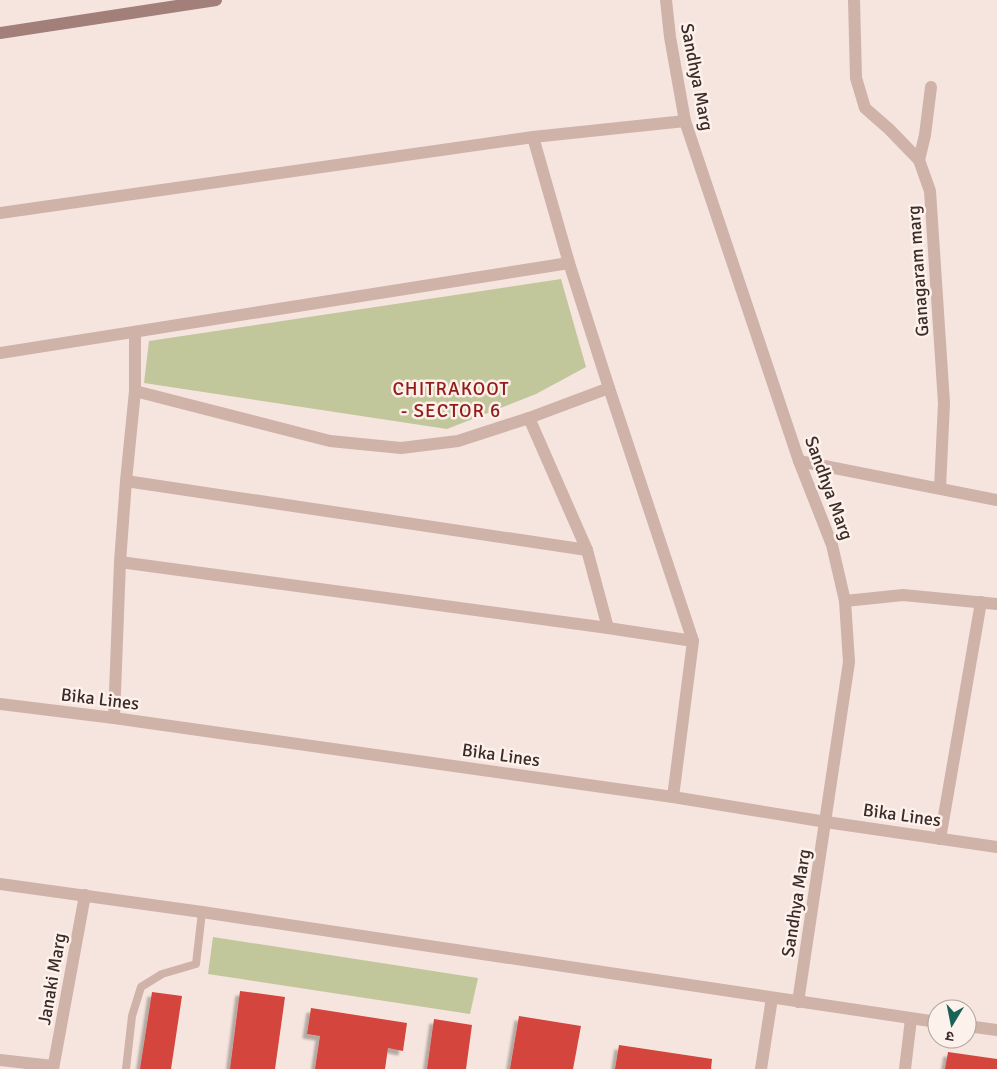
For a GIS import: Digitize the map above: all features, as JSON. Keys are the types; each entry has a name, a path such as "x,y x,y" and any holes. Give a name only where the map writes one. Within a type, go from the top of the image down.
{"street":[{"path":"0,33 216,0"},
{"name":"Sandhya Marg","path":"666,0 670,37 685,121 799,461 832,545 845,601 849,662 798,1002"},
{"name":"Ganagaram marg","path":"854,0 856,78 865,108 889,129 919,160 930,191 944,403 940,488"},
{"path":"919,160 925,135 931,86"},
{"path":"0,213 533,137 685,121"},
{"path":"533,137 569,263 608,388 693,641 673,797"},
{"path":"0,353 569,263"},
{"path":"114,718 120,562 135,391 134,332"},
{"path":"135,391 330,441 401,448 458,441 529,418 608,388"},
{"path":"529,418 587,550 608,628"},
{"path":"799,461 997,500"},
{"path":"126,481 587,550"},
{"path":"120,562 693,641"},
{"path":"845,601 903,595 997,604"},
{"path":"940,839 981,602"},
{"name":"Bika Lines","path":"0,704 114,718 673,797 997,847"},
{"path":"0,884 202,912 927,1021"},
{"name":"Janaki Marg","path":"53,1068 85,895"},
{"path":"761,1069 772,998"},
{"path":"905,1069 911,1019"},
{"path":"977,1027 997,1030"},
{"path":"0,1060 53,1068"}],"lane":[{"path":"126,1069 132,1016 141,987 162,974 196,964 202,912"}],"green space":[{"path":"561,279 586,367 536,394 447,429 144,383 149,341"},
{"path":"213,937 478,978 470,1014 208,974"}],"building":[{"path":"240,991 285,997 275,1069 230,1069"},
{"path":"152,992 182,996 171,1069 140,1069"},
{"path":"311,1008 407,1023 403,1051 388,1048 385,1069 315,1069 320,1036 307,1034"},
{"path":"519,1016 581,1026 573,1069 510,1069"},
{"path":"434,1019 472,1025 466,1069 427,1069"},
{"path":"619,1045 712,1059 711,1069 615,1069"},
{"path":"948,1052 997,1059 997,1069 945,1069"}],"district":[{"name":"CHITRAKOOT - SECTOR 6","path":"451,400"}]}
